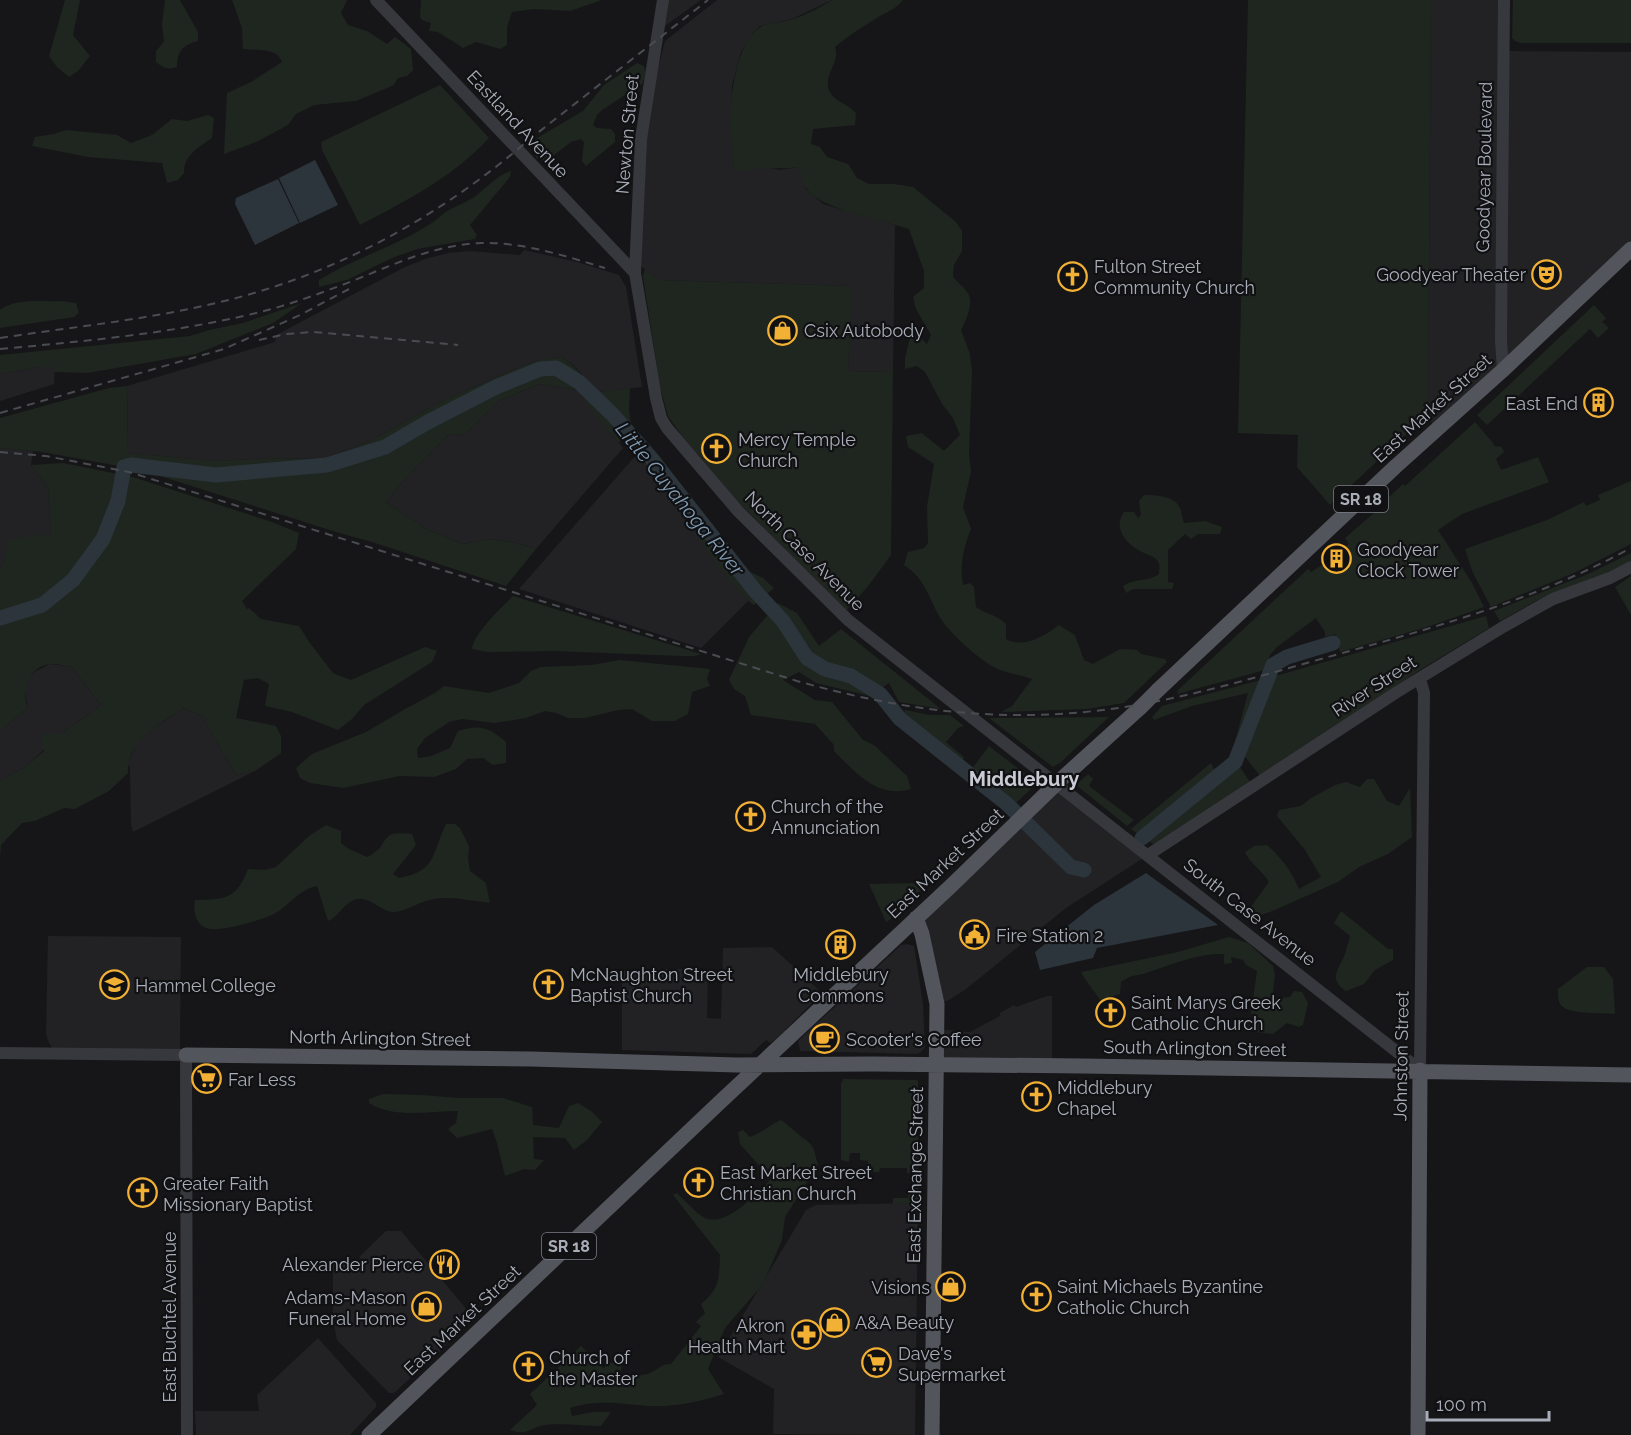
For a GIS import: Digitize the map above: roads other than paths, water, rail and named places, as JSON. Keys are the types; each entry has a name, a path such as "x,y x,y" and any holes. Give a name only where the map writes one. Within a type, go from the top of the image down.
{"main road":[{"name":"East Market Street","path":"369,1435 1057,783 1631,249"},
{"name":"East Exchange Street","path":"916,918 922,934 937,1004 932,1435"},
{"name":"North Arlington Street","path":"186,1055 531,1059 759,1065"},
{"name":"South Arlington Street","path":"759,1065 1420,1070 1631,1075"},
{"name":"Johnston Street","path":"1418,1435 1420,1070"}],"street":[{"name":"Eastland Avenue","path":"376,0 635,273"},
{"name":"Newton Street","path":"635,273 641,139 663,0"},
{"name":"Goodyear Boulevard","path":"1503,370 1501,340 1504,0"},
{"name":"North Case Avenue","path":"635,273 656,398 661,418 667,428 738,511 833,606 880,646 1057,783"},
{"name":"River Street","path":"1144,852 1528,612 1553,599 1610,578 1631,567"},
{"name":"Johnston Street","path":"1420,679 1424,693 1420,1070"},
{"name":"South Case Avenue","path":"1057,783 1420,1070"},
{"name":"North Arlington Street","path":"0,1053 186,1055"},
{"name":"East Buchtel Avenue","path":"186,1055 187,1435"}],"waterway":[{"name":"Little Cuyahoga River","path":"0,618 42,605 73,580 103,539 118,501 124,467 131,465 216,475 327,465 385,447 496,387 540,369 556,368 579,382 613,415 651,458 756,592 783,621 807,658 825,669 851,676 880,694 900,719 1007,804 1071,867 1084,870"},
{"name":"Little Cuyahoga River","path":"1142,838 1235,762 1273,665 1287,657 1333,643"}],"railway":[{"path":"0,338 135,319 216,303 302,277 384,240 460,193 708,0"},
{"path":"0,349 158,332 252,314 317,294 416,256 464,244 497,243 528,247 605,268"},
{"path":"0,413 224,349 300,315 349,289"},
{"path":"259,340 286,334 313,332 458,345"},
{"path":"0,452 46,456 129,472 797,681 873,700 986,714 1063,714 1103,710 1164,700 1225,685 1419,631 1492,608 1562,581 1631,548"}],"place":[{"name":"Goodyear Theater","path":"1547,274"},
{"name":"Fulton Street Community Church","path":"1073,276"},
{"name":"Csix Autobody","path":"783,330"},
{"name":"East End","path":"1599,403"},
{"name":"Mercy Temple Church","path":"717,449"},
{"name":"Goodyear Clock Tower","path":"1336,559"},
{"name":"Church of the Annunciation","path":"750,816"},
{"name":"Fire Station 2","path":"975,935"},
{"name":"Middlebury Commons","path":"841,945"},
{"name":"McNaughton Street Baptist Church","path":"549,984"},
{"name":"Hammel College","path":"114,985"},
{"name":"Saint Marys Greek Catholic Church","path":"1110,1012"},
{"name":"Scooter's Coffee","path":"825,1039"},
{"name":"Far Less","path":"207,1079"},
{"name":"Middlebury Chapel","path":"1036,1097"},
{"name":"East Market Street Christian Church","path":"699,1182"},
{"name":"Greater Faith Missionary Baptist","path":"142,1193"},
{"name":"Alexander Pierce","path":"444,1264"},
{"name":"Visions","path":"951,1287"},
{"name":"Saint Michaels Byzantine Catholic Church","path":"1036,1296"},
{"name":"Adams-Mason Funeral Home","path":"427,1307"},
{"name":"A&A Beauty","path":"834,1322"},
{"name":"Akron Health Mart","path":"806,1335"},
{"name":"Dave's Supermarket","path":"877,1363"},
{"name":"Church of the Master","path":"528,1367"}],"district":[{"name":"Middlebury","path":"1024,779"}]}
